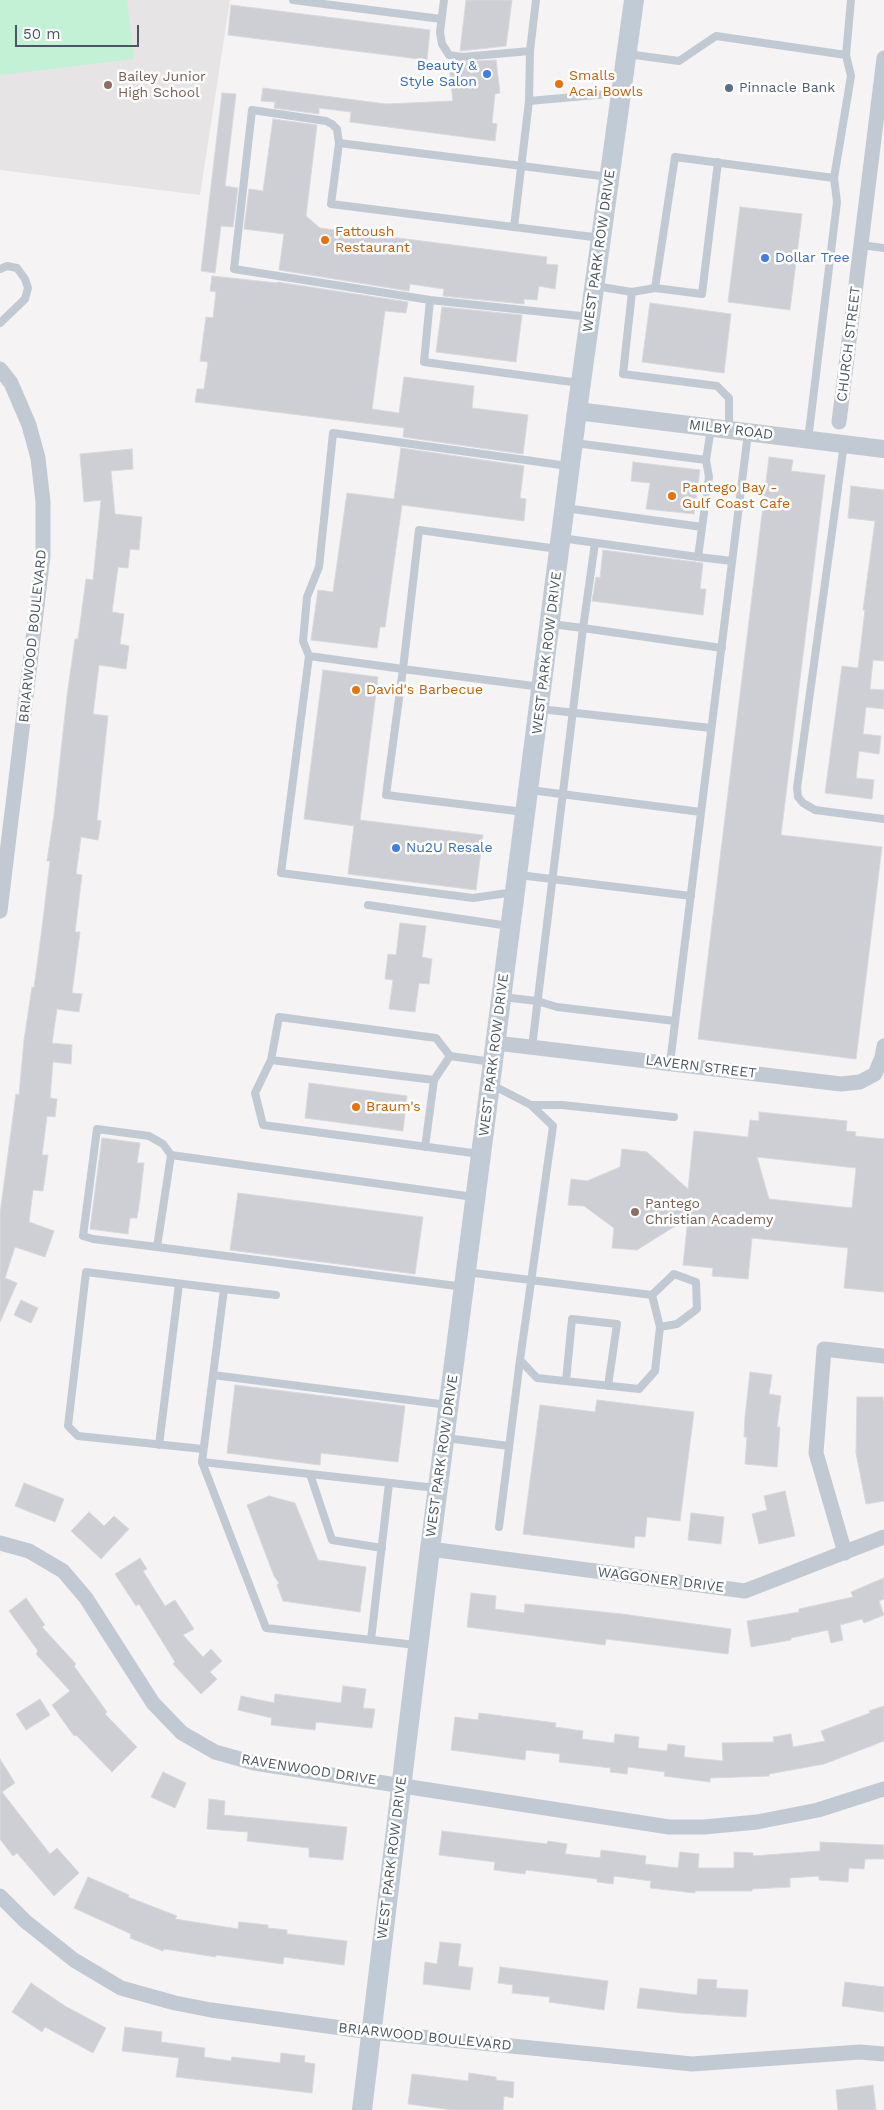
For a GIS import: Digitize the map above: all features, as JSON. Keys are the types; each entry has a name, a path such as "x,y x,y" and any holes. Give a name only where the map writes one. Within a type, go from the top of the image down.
{"main road":[{"name":"WEST PARK ROW DRIVE","path":"362,2110 430,1549 446,1438 577,411 634,0"}],"street":[{"name":"CHURCH STREET","path":"839,422 881,111 884,58"},
{"name":"BRIARWOOD BOULEVARD","path":"0,369 11,383 29,425 38,458 43,502 43,556 5,834 0,911"},
{"name":"MILBY ROAD","path":"577,411 884,449"},
{"name":"LAVERN STREET","path":"495,1053 532,1047 841,1084 860,1082 875,1074 884,1046"},
{"path":"845,1553 816,1452 824,1349 884,1356"},
{"name":"WAGGONER DRIVE","path":"430,1549 744,1591 884,1537"},
{"name":"RAVENWOOD DRIVE","path":"0,1542 29,1551 64,1571 86,1598 153,1703 182,1733 215,1752 254,1762 669,1827 704,1827 758,1822 818,1810 884,1789"},
{"name":"BRIARWOOD BOULEVARD","path":"0,1896 25,1921 74,1960 120,1988 175,2003 211,2010 370,2032 692,2064 860,2052 884,2054"}],"lane":[{"path":"293,0 441,19"},
{"path":"444,0 441,19 442,44 450,54 456,57 530,51"},
{"path":"514,227 529,101 530,51 536,0"},
{"path":"808,440 838,202 834,178 851,76 846,55 851,0"},
{"path":"627,54 679,60 716,36 846,55"},
{"path":"529,101 621,93"},
{"path":"590,317 430,300 234,269 252,110 326,120 337,129 339,143 331,204 601,238"},
{"path":"339,143 609,177"},
{"path":"655,288 675,157 834,178"},
{"path":"594,286 632,292 655,288 702,294 718,162"},
{"path":"862,245 884,248"},
{"path":"0,269 7,266 17,268 25,279 28,288 26,299 0,323"},
{"path":"632,292 624,374 717,386 729,398 729,430"},
{"path":"430,300 424,362 581,384"},
{"path":"698,557 709,477 706,460 711,428"},
{"path":"670,1063 748,432"},
{"path":"570,467 334,433 319,568 307,597 303,641 309,656 281,873 473,898 517,883 553,878 690,896"},
{"path":"573,442 706,460"},
{"path":"844,444 797,788 798,797 803,803 815,810 884,819"},
{"path":"565,508 702,527"},
{"path":"526,812 386,795 420,530 560,544 595,543 732,561"},
{"path":"532,1047 595,543"},
{"path":"551,624 722,648"},
{"path":"309,656 543,687"},
{"path":"540,709 712,728"},
{"path":"529,790 701,812"},
{"path":"368,905 511,926"},
{"path":"502,997 537,1001 557,1007 675,1021"},
{"path":"450,1056 436,1038 279,1017 271,1060 255,1093 262,1125 481,1154"},
{"path":"450,1056 495,1053"},
{"path":"425,1147 434,1080 450,1056"},
{"path":"271,1060 434,1080"},
{"path":"490,1084 531,1106 552,1126 508,1446 499,1527"},
{"path":"531,1106 562,1105 674,1117"},
{"path":"157,1247 171,1155 164,1144 149,1136 97,1129 84,1236 93,1239 157,1247 465,1280 531,1280 652,1295"},
{"path":"171,1155 476,1198"},
{"path":"203,1449 78,1436 68,1426 86,1272 276,1295"},
{"path":"652,1295 674,1274 696,1282 697,1309 678,1324 660,1327"},
{"path":"158,1445 179,1284"},
{"path":"224,1289 202,1462 266,1628 419,1645"},
{"path":"520,1360 537,1378 639,1389 655,1371 660,1327 652,1295"},
{"path":"566,1381 572,1318 617,1324 608,1386"},
{"path":"213,1375 450,1405"},
{"path":"446,1438 508,1446"},
{"path":"202,1462 438,1488"},
{"path":"310,1474 332,1540 382,1548"},
{"path":"371,1640 389,1483"}],"shaded area":[{"name":"Bailey Junior High School","path":"0,0 230,0 200,195 0,170"}],"green space":[{"path":"0,0 127,0 134,59 0,75"}],"building":[{"path":"466,0 512,0 506,46 460,51"},
{"path":"231,5 430,30 427,60 228,35"},
{"path":"496,60 500,93 495,94 492,123 497,124 495,141 350,122 351,112 319,108 319,114 274,108 275,102 261,101 263,88 386,104 453,101 449,65 458,64 458,62"},
{"path":"222,93 236,94 225,186 238,188 233,227 221,226 215,273 201,271"},
{"path":"273,119 317,125 306,216 320,228 547,257 546,264 558,265 555,289 539,286 537,300 524,299 524,304 443,296 444,289 410,284 409,291 279,270 284,234 244,229 249,189 263,191"},
{"name":"Dollar Tree","path":"740,207 802,214 790,310 728,302"},
{"path":"212,276 277,282 408,302 406,313 385,311 372,409 399,413 404,377 474,386 472,408 528,415 523,454 403,437 404,428 195,402 197,389 204,389 208,362 200,361 206,317 213,318 216,292 210,291"},
{"path":"650,303 731,314 724,373 642,362"},
{"path":"442,307 522,315 516,362 436,352"},
{"path":"401,448 524,466 520,498 526,499 524,521 402,505 385,627 380,627 377,648 311,640 318,590 333,592 347,493 394,499"},
{"path":"132,449 133,469 111,471 115,514 142,517 139,550 130,549 128,568 118,567 112,612 124,614 120,644 129,646 126,669 99,665 93,714 108,716 97,820 101,821 98,840 81,837 76,874 82,875 75,932 80,932 72,993 82,994 79,1012 57,1009 52,1043 72,1045 71,1064 53,1062 50,1098 57,1099 55,1117 47,1116 42,1155 48,1155 43,1191 33,1190 29,1222 54,1231 45,1257 15,1247 5,1278 17,1283 0,1322 0,1214 16,1094 19,1095 24,1040 32,987 34,988 42,928 50,861 47,861 75,639 78,639 86,579 93,580 101,500 84,502 80,454"},
{"path":"769,457 793,460 791,471 825,475 781,835 882,847 856,1059 698,1039"},
{"name":"Pantego Bay - Gulf Coast Cafe","path":"633,462 700,470 694,514 646,509 650,483 631,481"},
{"path":"851,486 884,490 884,661 873,660 870,689 884,690 884,709 866,707 863,734 881,736 879,754 859,751 856,778 874,780 872,799 825,793 842,666 858,668 865,610 863,610 875,521 848,518"},
{"path":"603,550 703,563 700,589 706,589 703,615 592,601 596,577 600,578"},
{"path":"323,670 378,677 360,820 483,835 476,890 348,874 354,826 304,819"},
{"path":"400,923 426,926 422,957 432,959 429,984 419,983 415,1012 389,1009 393,980 385,979 388,954 396,955"},
{"name":"Braum's","path":"309,1083 407,1096 403,1131 305,1118"},
{"path":"759,1112 847,1121 846,1131 856,1132 855,1136 884,1139 884,1292 844,1288 848,1248 752,1238 748,1279 712,1276 713,1268 683,1265 688,1218 637,1250 612,1248 614,1228 584,1206 568,1205 571,1179 587,1181 620,1167 622,1149 647,1152 688,1189 694,1131 748,1137 750,1120 759,1121","holes":["757,1157 856,1168 852,1208 769,1199"]},
{"path":"102,1138 140,1143 137,1163 144,1163 140,1199 137,1218 130,1218 128,1234 90,1229"},
{"path":"238,1193 423,1217 415,1274 230,1250"},
{"path":"21,1300 38,1308 31,1323 14,1315"},
{"path":"750,1372 772,1375 769,1394 781,1396 777,1427 780,1427 777,1467 745,1464 747,1437 744,1437 745,1417"},
{"path":"235,1385 405,1406 398,1462 321,1453 320,1465 227,1453"},
{"path":"857,1397 883,1397 884,1501 866,1504 856,1453"},
{"path":"597,1400 694,1412 680,1521 647,1517 645,1537 635,1536 634,1548 523,1534 540,1405 595,1412"},
{"path":"24,1483 64,1499 55,1522 15,1506"},
{"path":"785,1491 795,1536 759,1544 752,1514 767,1510 764,1496"},
{"path":"269,1496 295,1503 318,1560 366,1567 360,1612 283,1601 277,1585 279,1583 274,1576 247,1505"},
{"path":"89,1512 104,1526 114,1516 129,1529 101,1559 71,1531"},
{"path":"691,1513 724,1517 721,1544 688,1540"},
{"path":"140,1558 147,1569 143,1571 165,1606 175,1600 194,1629 183,1635 203,1657 211,1649 222,1661 210,1672 217,1679 201,1694 173,1664 175,1662 139,1604 136,1606 115,1574"},
{"path":"884,1578 884,1599 879,1601 884,1615 864,1623 862,1619 840,1625 843,1640 831,1643 828,1630 791,1638 791,1640 751,1647 747,1621 799,1612 799,1609 853,1597 851,1592"},
{"path":"471,1593 496,1596 495,1609 524,1613 525,1604 622,1614 731,1629 728,1654 606,1639 605,1645 467,1627"},
{"path":"26,1598 45,1625 42,1627 76,1664 74,1666 107,1712 105,1714 137,1747 112,1772 76,1735 74,1736 52,1705 70,1691 36,1654 38,1651 9,1611"},
{"path":"343,1686 366,1689 363,1708 375,1709 372,1728 316,1722 315,1730 271,1725 272,1718 238,1710 241,1696 274,1703 275,1694 341,1703"},
{"path":"40,1699 50,1715 26,1730 16,1714"},
{"path":"884,1706 884,1741 824,1764 769,1774 769,1776 710,1778 710,1782 664,1776 665,1772 628,1767 627,1774 610,1772 611,1768 559,1762 560,1754 526,1750 525,1760 451,1750 455,1717 478,1720 479,1713 556,1723 555,1727 583,1731 582,1739 614,1743 615,1734 639,1737 638,1748 667,1751 668,1744 685,1746 684,1757 723,1761 722,1743 774,1742 773,1737 791,1734 793,1747 825,1741 821,1731"},
{"path":"0,1759 15,1783 2,1792 50,1854 57,1848 79,1873 54,1896 17,1853 13,1856 0,1839"},
{"path":"163,1772 186,1783 175,1808 151,1797"},
{"path":"209,1799 225,1801 224,1815 347,1827 343,1860 309,1857 309,1848 247,1841 248,1832 207,1829"},
{"path":"442,1831 547,1844 548,1841 567,1844 565,1854 600,1858 601,1850 646,1856 645,1864 678,1868 680,1852 699,1854 698,1868 734,1868 734,1852 753,1853 753,1856 820,1851 820,1842 884,1845 884,1859 865,1859 864,1869 849,1868 848,1882 819,1880 819,1876 790,1878 790,1887 752,1889 752,1891 695,1891 695,1893 650,1888 651,1881 614,1876 613,1884 597,1882 597,1879 526,1870 525,1874 494,1870 495,1862 439,1855"},
{"path":"88,1877 129,1895 128,1897 177,1916 175,1919 238,1929 239,1922 268,1925 268,1928 287,1930 287,1934 347,1941 344,1965 284,1957 283,1964 164,1949 163,1951 130,1938 131,1934 74,1908"},
{"path":"440,1942 461,1944 458,1966 473,1968 470,1990 423,1984 425,1962 437,1964"},
{"path":"500,1967 608,1981 604,2010 549,2002 550,1997 512,1993 513,1985 498,1983"},
{"path":"698,1979 717,1980 716,1988 748,1990 746,2017 637,2008 640,1988 697,1995"},
{"path":"845,1982 884,1987 884,2012 842,2006"},
{"path":"31,1983 65,2006 106,2028 93,2053 45,2027 42,2032 12,2012"},
{"path":"125,2027 162,2032 161,2042 205,2048 204,2057 231,2061 232,2057 280,2063 281,2053 305,2056 304,2062 315,2064 312,2093 176,2077 179,2058 122,2051"},
{"path":"469,2073 496,2077 496,2080 514,2082 513,2098 504,2096 503,2110 453,2110 408,2104 412,2074 468,2081"},
{"path":"873,2085 876,2110 838,2110 836,2090"}],"place":[{"name":"Beauty & Style Salon","path":"487,74"},
{"name":"Smalls Acai Bowls","path":"559,84"},
{"name":"Bailey Junior High School","path":"108,85"},
{"name":"Pinnacle Bank","path":"729,88"},
{"name":"Fattoush Restaurant","path":"325,240"},
{"name":"Dollar Tree","path":"765,258"},
{"name":"Pantego Bay - Gulf Coast Cafe","path":"672,496"},
{"name":"David's Barbecue","path":"356,690"},
{"name":"Nu2U Resale","path":"396,848"},
{"name":"Braum's","path":"356,1107"},
{"name":"Pantego Christian Academy","path":"635,1212"}]}
